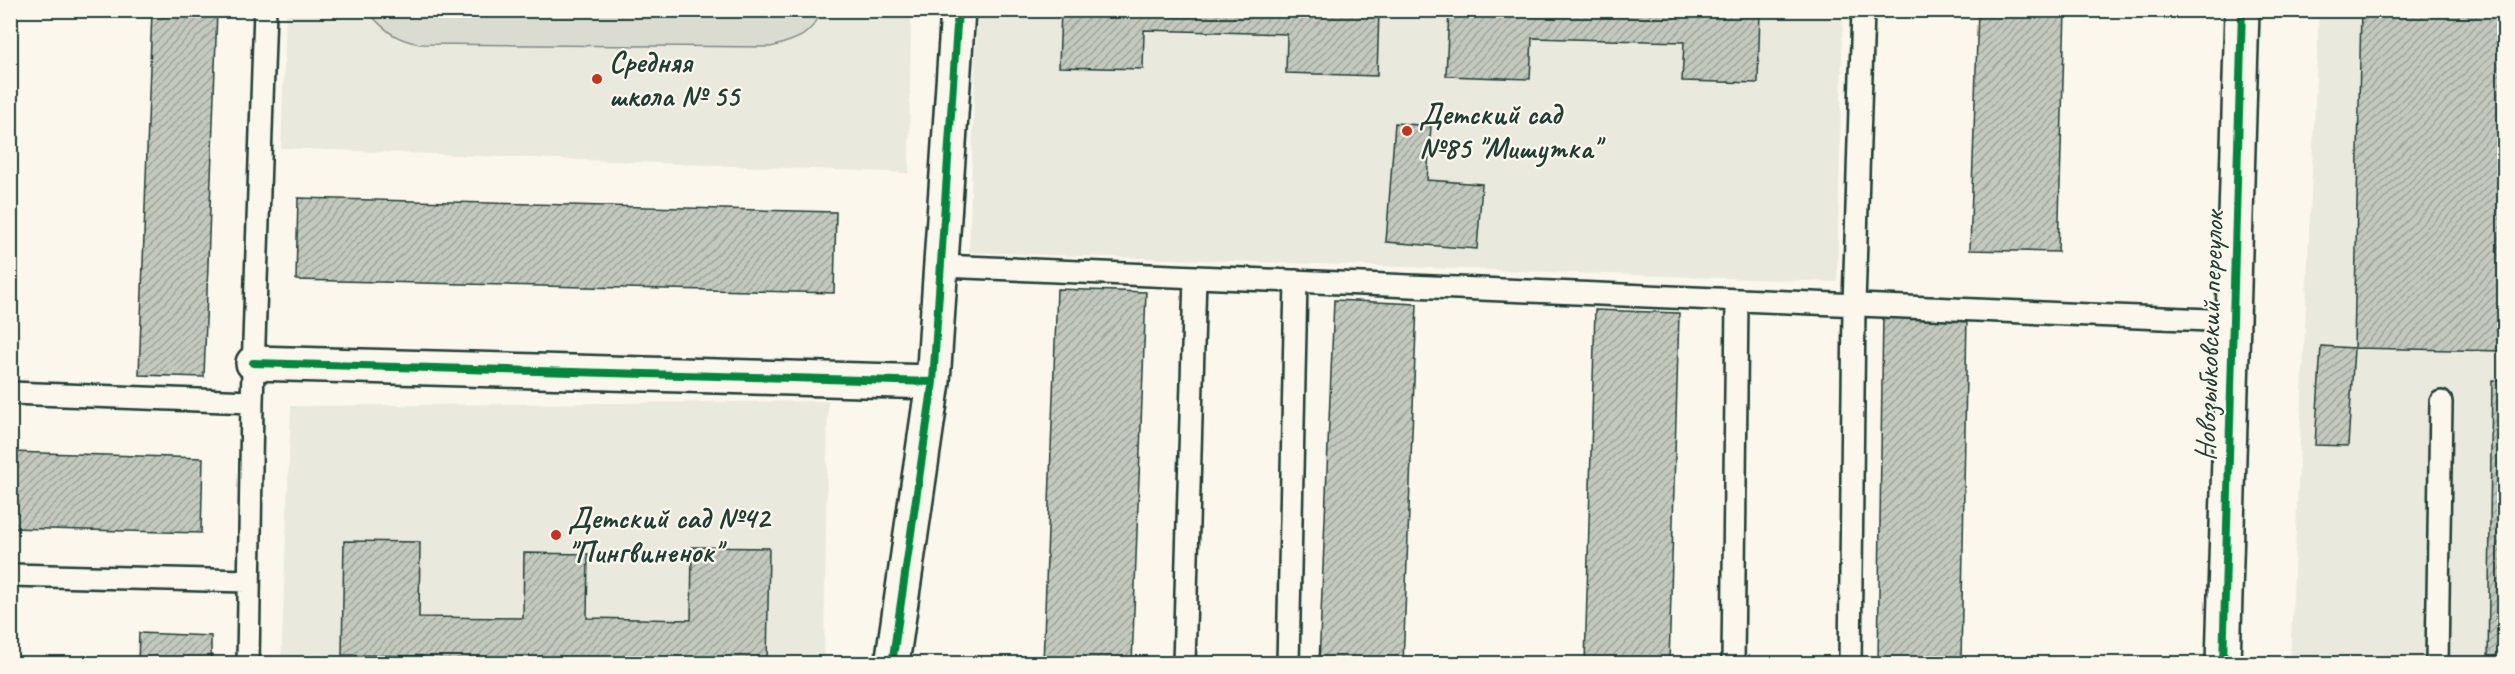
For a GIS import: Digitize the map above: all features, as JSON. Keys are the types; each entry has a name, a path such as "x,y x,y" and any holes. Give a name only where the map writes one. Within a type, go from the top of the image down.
{"street":[{"path":"891,663 933,382 958,10"},
{"name":"Новозыбковский переулок","path":"2223,663 2242,10"},
{"path":"253,363 933,382"}],"lane":[{"path":"248,663 253,363 265,10"},
{"path":"1850,663 1854,305 1863,10"},
{"path":"941,266 2234,321"},
{"path":"1184,663 1195,277"},
{"path":"1288,663 1296,281"},
{"path":"1733,663 1737,300"},
{"path":"10,393 252,402"},
{"path":"2437,663 2441,402"},
{"path":"10,575 248,581"}],"shaded area":[{"name":"Средняя школа № 55","path":"286,11 911,11 909,173 281,148"},
{"path":"367,11 823,11 802,36 771,47 420,44 390,33"},
{"name":"Детский сад №85 \"Мишутка\"","path":"977,11 1843,11 1837,282 969,252"},
{"path":"2319,11 2504,11 2504,663 2290,664"},
{"name":"Детский сад №42 \"Пингвиненок\"","path":"828,401 824,663 281,664 291,406"}],"building":[{"path":"152,10 217,10 204,377 139,375"},
{"path":"1061,10 1379,10 1377,76 1286,73 1287,34 1144,30 1143,69 1059,67"},
{"path":"1449,10 1760,10 1758,83 1682,81 1684,42 1532,38 1530,79 1446,76"},
{"path":"1978,10 2065,10 2058,252 1970,250"},
{"path":"2361,10 2504,10 2504,351 2354,348"},
{"path":"1395,123 1431,126 1427,180 1482,184 1477,249 1386,242"},
{"path":"298,198 836,212 834,293 296,280"},
{"path":"1057,289 1146,292 1132,664 1043,664"},
{"path":"1334,300 1417,304 1403,664 1319,664"},
{"path":"1595,310 1679,313 1669,664 1585,664"},
{"path":"1883,312 1967,313 1961,664 1878,664"},
{"path":"2321,346 2354,348 2348,446 2315,445"},
{"path":"2492,380 2504,381 2504,664 2488,664"},
{"path":"10,452 203,458 201,533 10,528"},
{"path":"344,541 420,542 419,617 523,618 524,553 588,554 587,618 691,620 692,547 769,548 767,664 422,664 422,656 342,655"},
{"path":"139,633 211,636 211,664 138,664"}],"cycle path":[{"path":"892,664 933,382 958,10"},
{"path":"2223,664 2242,10"},
{"path":"253,363 933,382"}],"place":[{"name":"Средняя школа № 55","path":"597,79"},
{"name":"Детский сад №85 \"Мишутка\"","path":"1407,131"},
{"name":"Детский сад №42 \"Пингвиненок\"","path":"556,535"}]}
